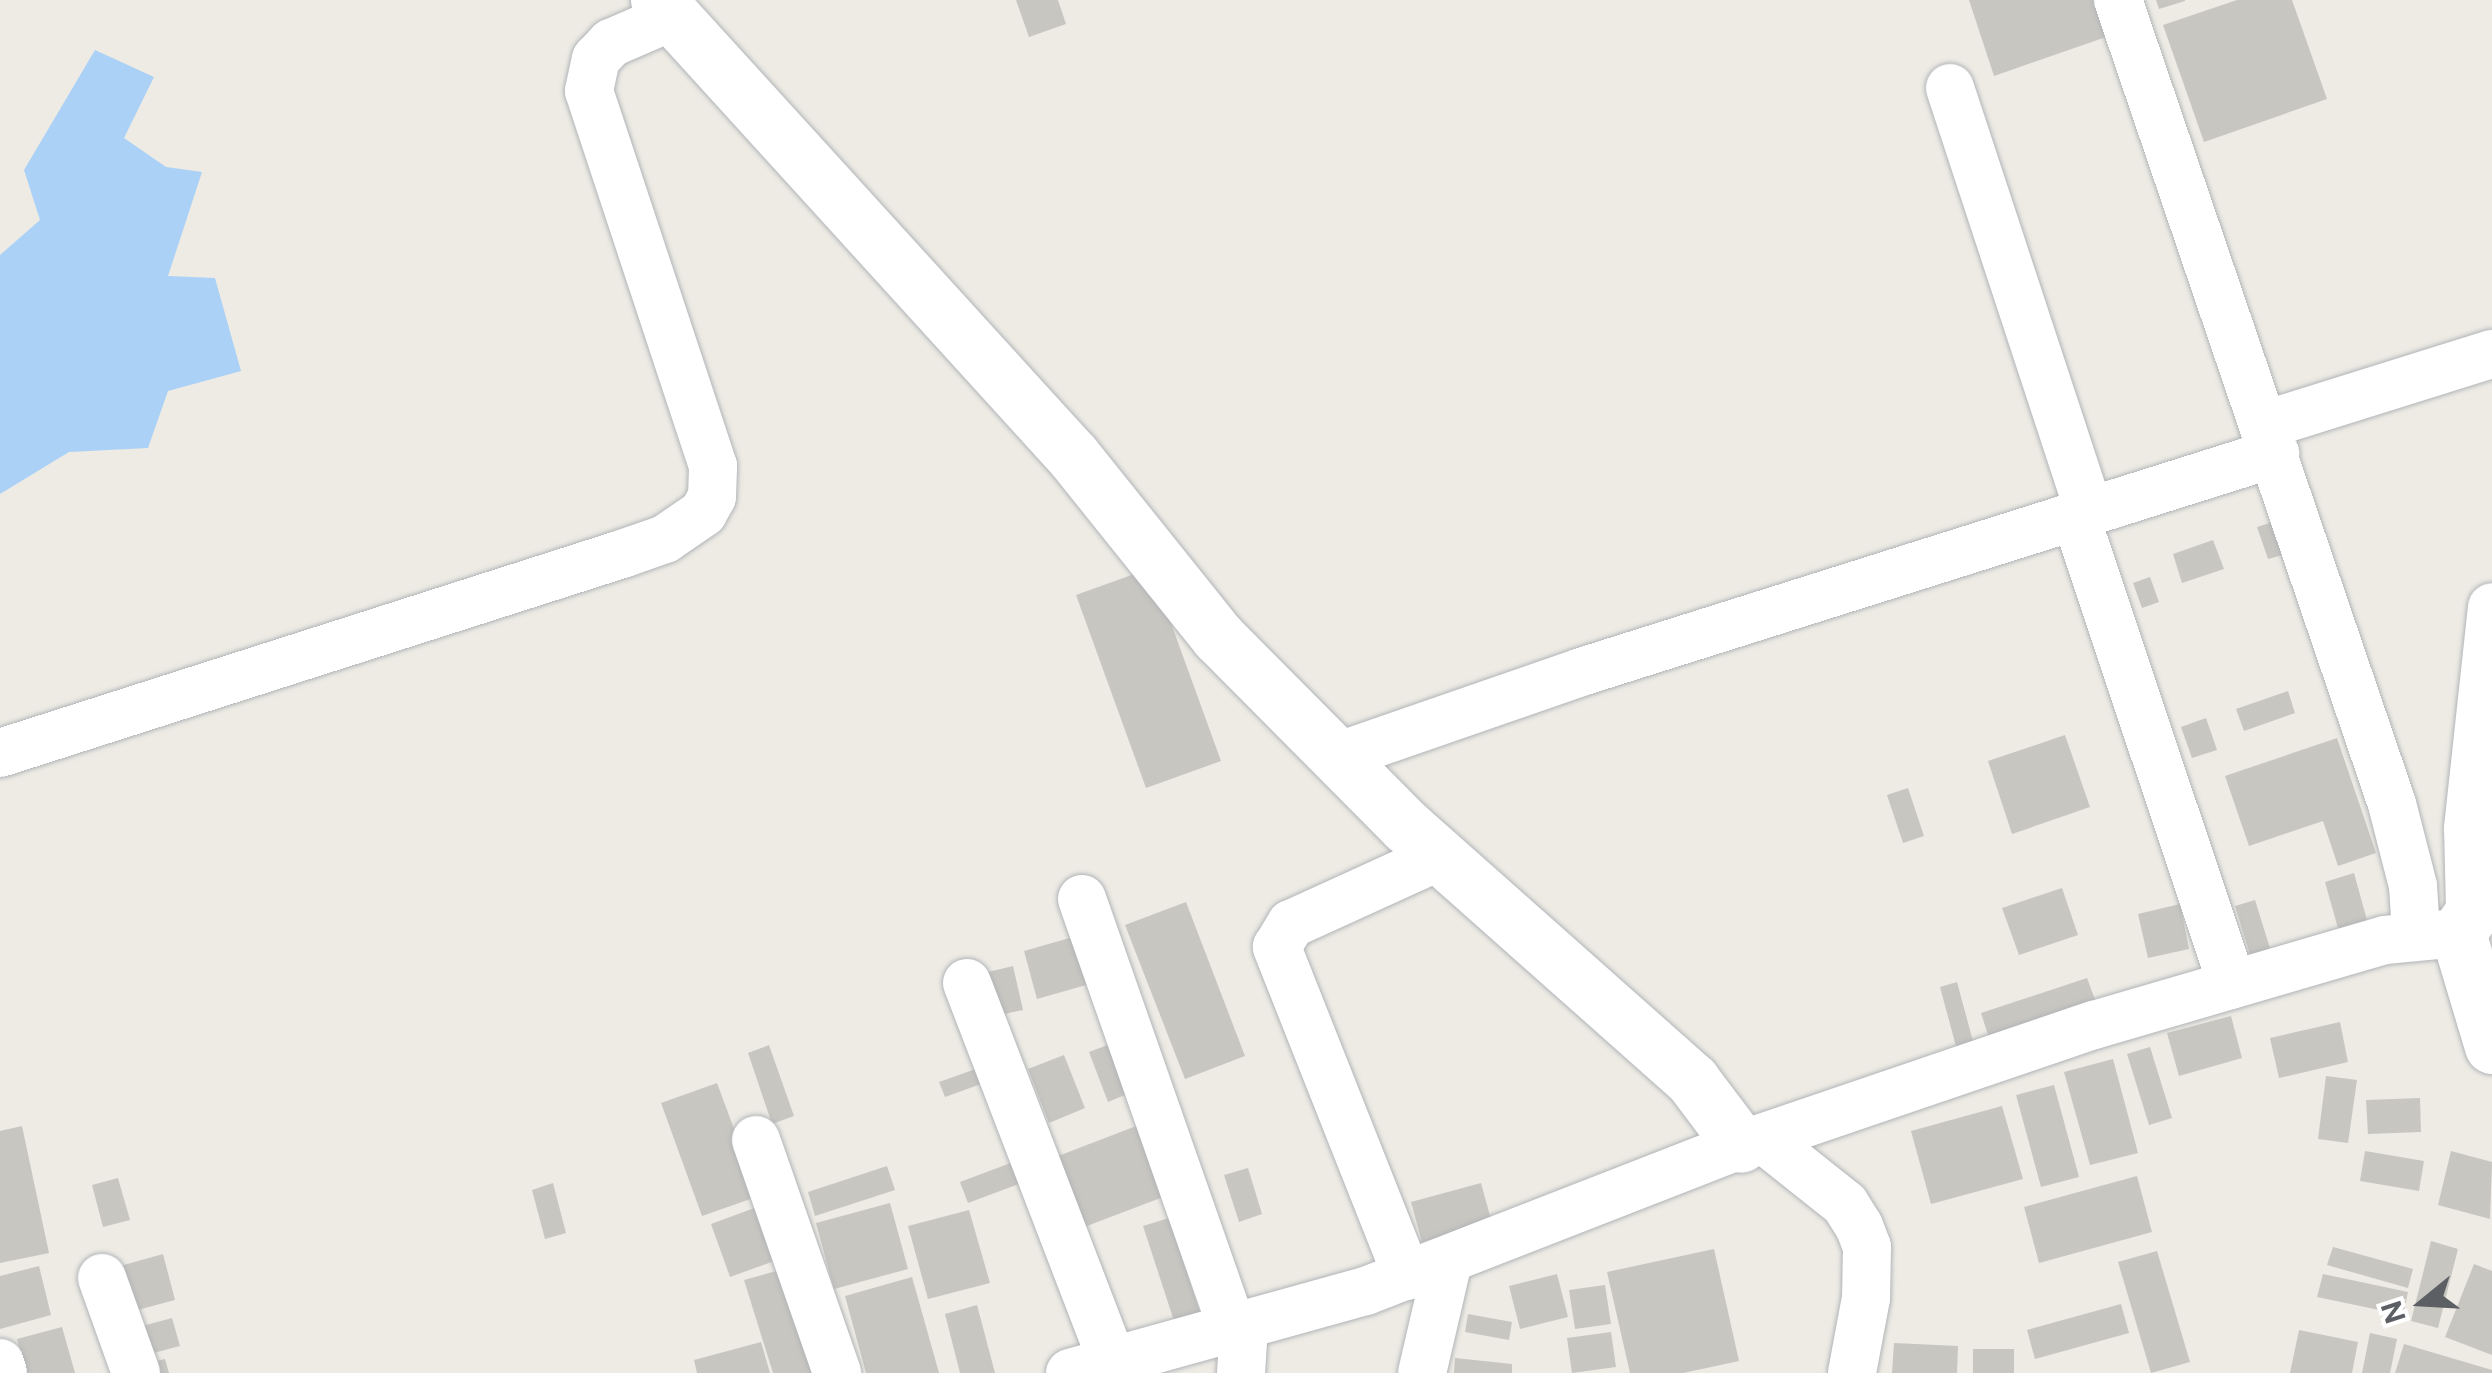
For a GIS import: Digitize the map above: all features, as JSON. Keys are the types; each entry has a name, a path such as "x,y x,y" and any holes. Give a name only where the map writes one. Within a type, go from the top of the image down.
{"street":[{"path":"2118,0 2392,804 2413,886 2459,915"},
{"path":"0,753 622,554 665,539 702,513 712,497 713,466 589,92 596,59 611,43 666,8 1072,456 1218,636 1336,757 1440,856 1692,1080 1752,1141 1845,1204 1867,1248 1866,1298 1852,1373"},
{"path":"1950,88 2232,984"},
{"path":"1336,757 1581,672 2082,513 2492,354"},
{"path":"2492,607 2459,915 2492,1046"},
{"path":"1422,1373 1428,1269 1278,947 1291,924 1440,856"},
{"path":"1082,899 1239,1342"},
{"path":"968,983 1091,1367 1239,1342 1752,1141 2232,984 2459,915"},
{"path":"756,1140 837,1373"},
{"path":"102,1278 136,1373"},
{"path":"0,1364 3,1373"}],"water":[{"path":"95,50 154,77 124,138 166,167 202,172 168,276 215,278 241,371 168,391 148,448 69,452 0,494 0,255 40,220 24,170"}],"building":[{"path":"1016,0 1058,0 1066,24 1029,37"},
{"path":"1969,0 2097,0 2109,36 1994,76"},
{"path":"2156,0 2185,0 2185,1 2159,9"},
{"path":"2237,0 2292,0 2327,99 2204,142 2163,25"},
{"path":"2282,519 2293,552 2268,559 2257,527"},
{"path":"2213,540 2224,569 2182,583 2173,554"},
{"path":"1151,568 1221,761 1146,788 1076,595"},
{"path":"2150,577 2159,602 2142,608 2133,583"},
{"path":"2288,691 2295,713 2244,731 2236,709"},
{"path":"2206,718 2217,750 2192,758 2181,727"},
{"path":"2065,735 2090,807 2012,834 1988,761"},
{"path":"2337,738 2376,853 2338,866 2323,821 2249,846 2225,776"},
{"path":"1908,788 1924,836 1903,843 1887,795"},
{"path":"2354,873 2370,931 2341,939 2325,882"},
{"path":"2062,888 2078,935 2019,955 2002,908"},
{"path":"2255,900 2273,958 2253,964 2235,906"},
{"path":"1186,902 1245,1056 1185,1079 1125,925"},
{"path":"2180,904 2189,949 2148,958 2138,914"},
{"path":"1080,935 1093,983 1037,999 1024,951"},
{"path":"1013,966 1023,1010 990,1017 980,974"},
{"path":"2087,978 2097,1005 1990,1041 1981,1013"},
{"path":"1957,982 1974,1045 1957,1050 1940,987"},
{"path":"2231,1016 2242,1058 2179,1076 2167,1033"},
{"path":"2340,1022 2348,1062 2279,1078 2270,1038"},
{"path":"1113,1043 1132,1092 1108,1102 1089,1052"},
{"path":"769,1045 794,1116 772,1124 748,1053"},
{"path":"2150,1047 2172,1118 2149,1125 2127,1054"},
{"path":"1064,1055 1085,1108 1049,1123 1028,1069"},
{"path":"2113,1059 2138,1153 2090,1165 2064,1072"},
{"path":"987,1065 992,1080 945,1097 939,1082"},
{"path":"2326,1076 2357,1080 2348,1143 2318,1139"},
{"path":"717,1083 759,1196 702,1216 661,1103"},
{"path":"2054,1085 2079,1177 2041,1187 2016,1095"},
{"path":"2420,1098 2421,1132 2368,1134 2366,1100"},
{"path":"2002,1106 2023,1179 1931,1204 1911,1131"},
{"path":"1144,1123 1171,1194 1079,1229 1053,1158"},
{"path":"22,1126 49,1253 0,1263 0,1131"},
{"path":"2365,1151 2424,1161 2419,1191 2360,1181"},
{"path":"2451,1151 2492,1162 2490,1219 2438,1205"},
{"path":"1019,1160 1027,1181 968,1203 960,1182"},
{"path":"887,1166 895,1190 815,1216 808,1192"},
{"path":"1248,1168 1262,1214 1239,1222 1224,1175"},
{"path":"2137,1176 2152,1232 2039,1263 2024,1207"},
{"path":"118,1178 130,1220 103,1227 92,1185"},
{"path":"553,1183 566,1233 545,1239 532,1190"},
{"path":"1481,1183 1492,1223 1422,1242 1411,1202"},
{"path":"768,1203 788,1256 730,1277 711,1224"},
{"path":"890,1203 908,1269 834,1289 816,1223"},
{"path":"969,1210 990,1283 928,1299 908,1226"},
{"path":"1169,1218 1201,1316 1175,1324 1143,1226"},
{"path":"2431,1241 2458,1249 2438,1328 2411,1321"},
{"path":"2333,1247 2413,1269 2408,1288 2327,1265"},
{"path":"1714,1249 1739,1361 1683,1373 1630,1373 1607,1272"},
{"path":"2157,1251 2190,1362 2151,1373 2118,1262"},
{"path":"163,1254 175,1300 126,1313 113,1268"},
{"path":"2474,1264 2492,1271 2492,1355 2445,1337"},
{"path":"39,1266 51,1315 0,1329 0,1276"},
{"path":"794,1266 827,1373 773,1373 744,1280"},
{"path":"1557,1274 1568,1317 1520,1329 1509,1286"},
{"path":"2323,1274 2408,1292 2403,1315 2317,1297"},
{"path":"912,1277 939,1373 866,1373 845,1296"},
{"path":"1605,1285 1611,1324 1575,1329 1569,1290"},
{"path":"2121,1304 2129,1333 2035,1359 2027,1330"},
{"path":"977,1305 995,1373 960,1373 945,1314"},
{"path":"1468,1314 1512,1322 1509,1340 1465,1332"},
{"path":"172,1318 180,1346 142,1356 135,1328"},
{"path":"62,1327 75,1373 26,1373 17,1339"},
{"path":"2299,1330 2358,1342 2352,1373 2290,1373"},
{"path":"1611,1332 1616,1367 1572,1373 1567,1338"},
{"path":"2370,1333 2397,1339 2390,1373 2362,1373"},
{"path":"761,1342 770,1373 697,1373 694,1360"},
{"path":"1894,1343 1958,1346 1957,1373 1892,1373"},
{"path":"2404,1344 2492,1370 2492,1373 2395,1373"},
{"path":"1973,1349 2014,1349 2014,1373 1973,1373"},
{"path":"1455,1358 1512,1364 1512,1373 1454,1373"},
{"path":"165,1359 169,1373 151,1373 148,1363"}]}
